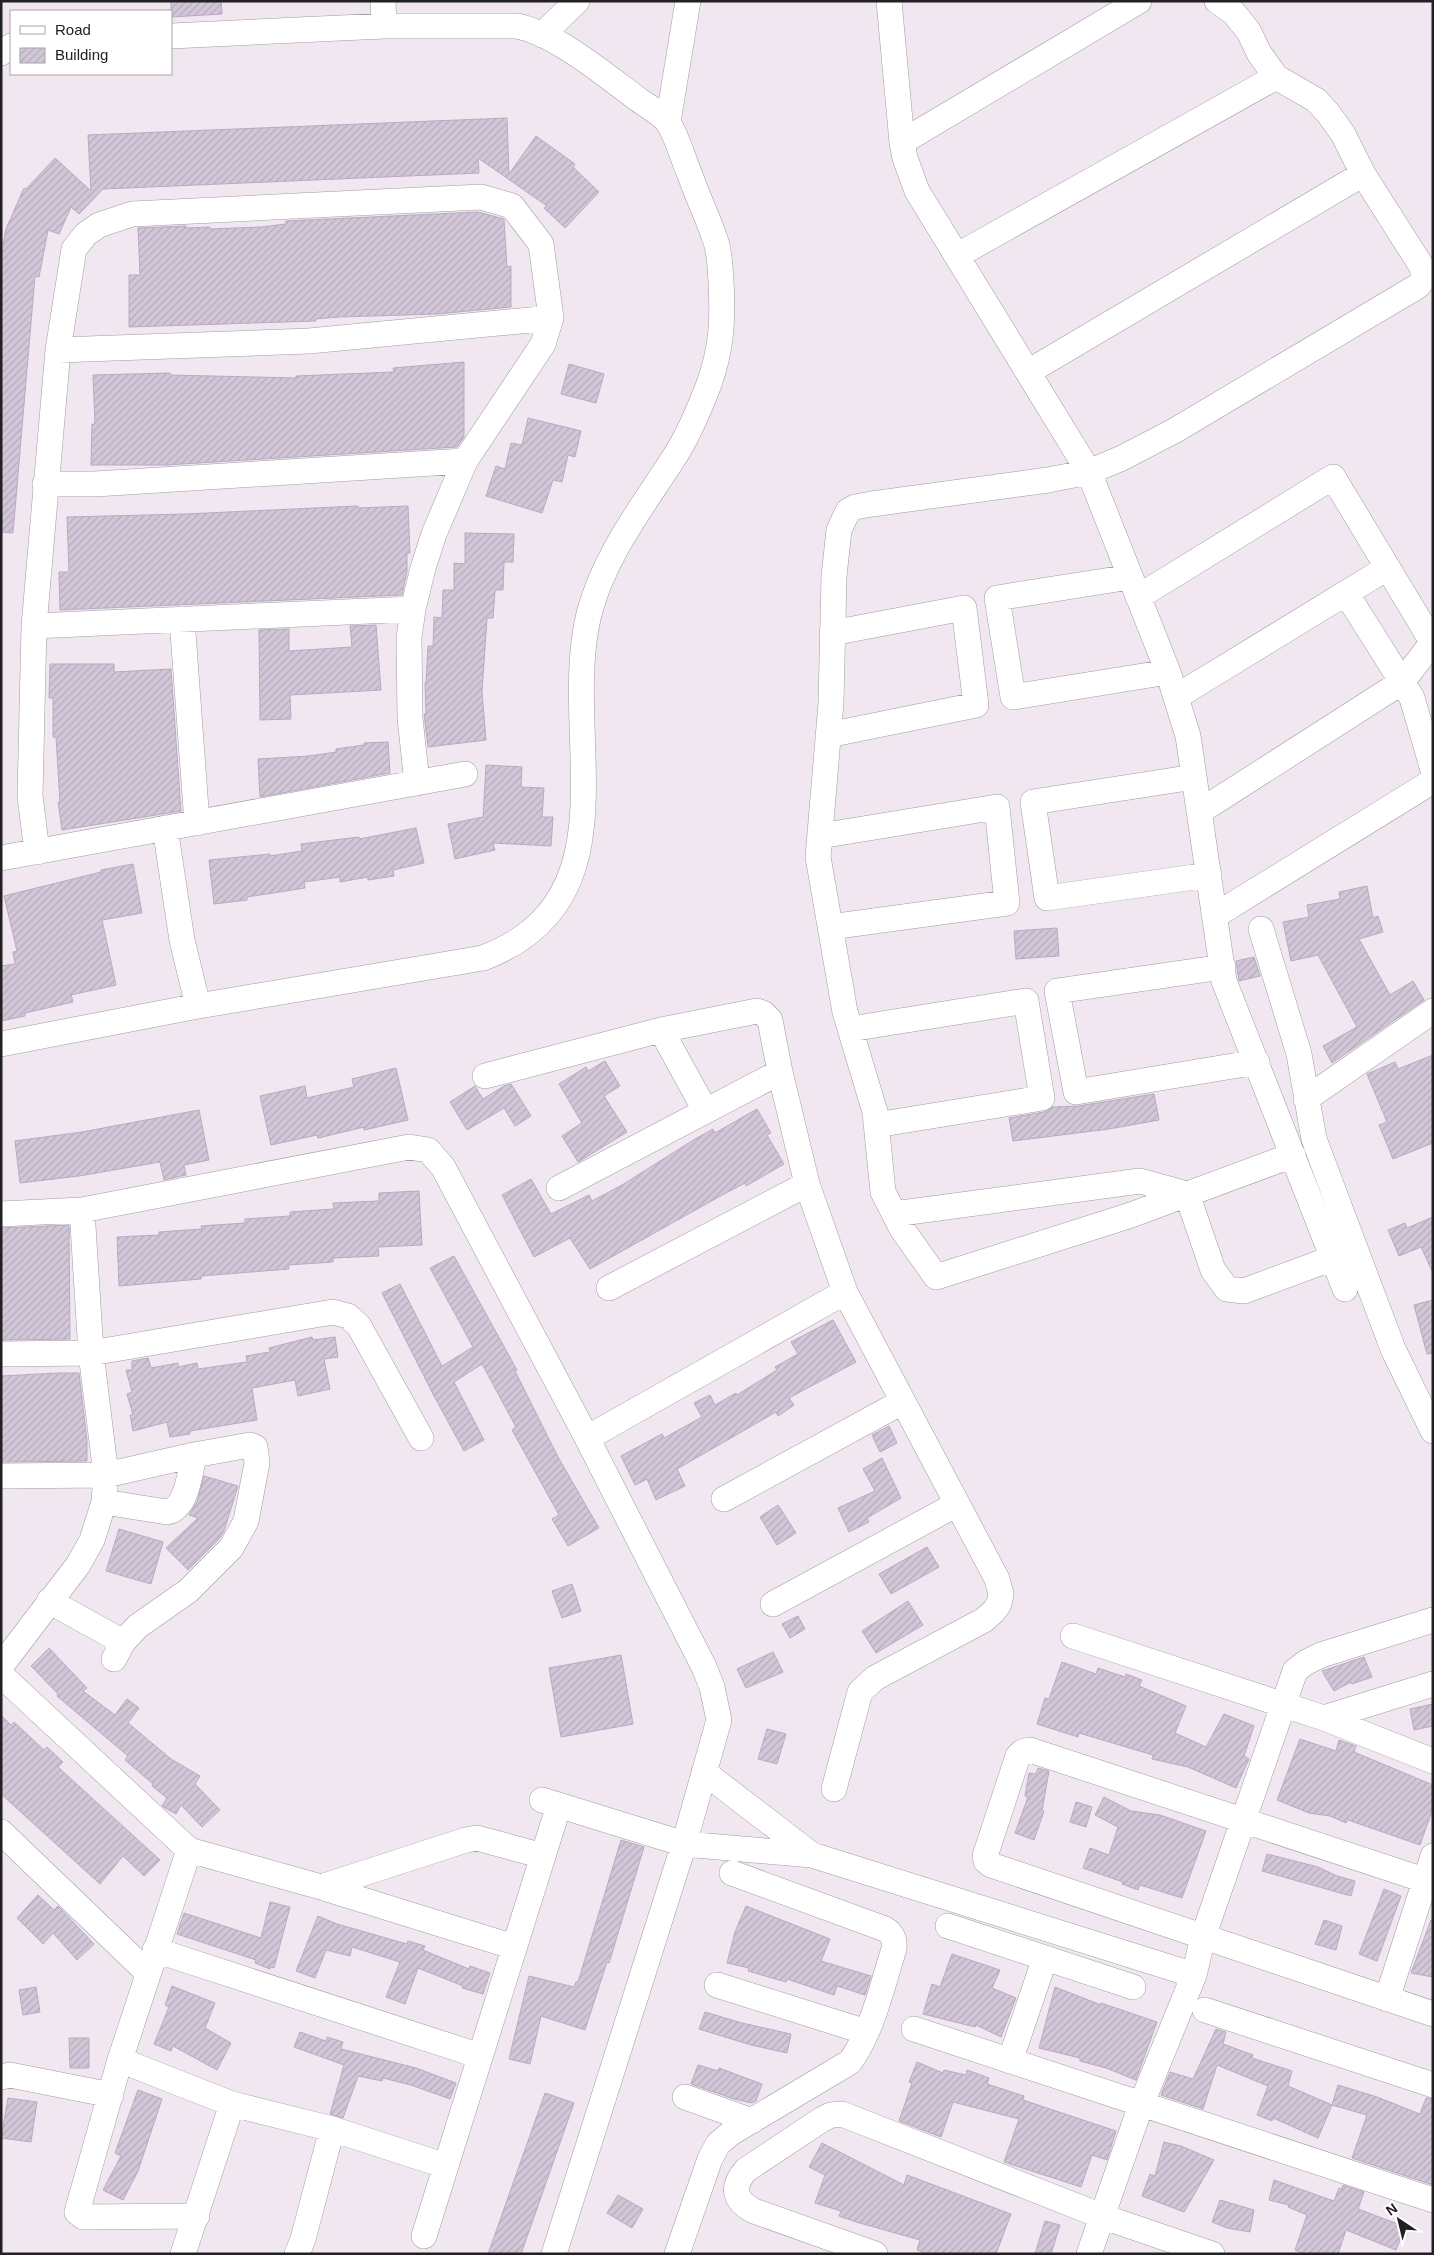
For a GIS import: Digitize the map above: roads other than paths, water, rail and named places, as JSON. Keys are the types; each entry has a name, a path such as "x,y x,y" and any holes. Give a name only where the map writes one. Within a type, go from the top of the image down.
{"street":[{"path":"383,1 384,26"},
{"path":"542,35 577,1"},
{"path":"1,1044 198,1006 483,958 502,950 537,927 552,911 566,890 574,868 582,808 582,662 589,612 609,562 620,542 641,505 674,458 685,438 709,382 718,353 723,323 717,245 668,122 688,1"},
{"path":"889,1 902,142 905,158 917,191 1089,472 1168,672 1188,736 1216,915 1224,981 1345,1290"},
{"path":"902,142 1140,1"},
{"path":"1217,1 1234,13 1249,32 1259,53 1276,77 1316,100 1328,113 1342,134 1363,174 1422,267 1424,278 1418,286 1174,431 1122,458 1089,472 1048,480 855,507 842,519 834,576 828,735 818,857 845,1012 875,1112 883,1192 902,1230 936,1277 1131,1215 1293,1155"},
{"path":"172,36 384,26 517,26 530,29 581,58 668,122"},
{"path":"958,256 1276,77"},
{"path":"1028,372 1363,174"},
{"path":"37,852 30,796 34,626 58,350 74,249 86,234 99,225 132,214 480,197 512,206 541,244 551,318 543,344 465,461 434,534 413,609 409,638 408,672 417,783"},
{"path":"58,350 309,340 551,318"},
{"path":"45,484 95,484 465,461"},
{"path":"1168,672 1013,697 997,598 1134,587 1333,477 1432,643 1402,682 1199,812"},
{"path":"1176,697 1387,568"},
{"path":"1346,593 1412,698 1433,770"},
{"path":"828,735 976,705 964,608 832,633"},
{"path":"34,626 413,609"},
{"path":"182,619 197,823"},
{"path":"1,858 464,774"},
{"path":"1194,776 1033,802 1047,898 1209,874"},
{"path":"1216,915 1433,781"},
{"path":"820,836 997,806 1007,903 830,927"},
{"path":"165,828 182,940 198,1006"},
{"path":"1261,929 1299,1054 1314,1139 1390,1340 1433,1431"},
{"path":"1223,967 1057,991 1076,1092 1257,1062"},
{"path":"850,1029 1026,1001 1042,1098 876,1125"},
{"path":"485,1076 660,1030 757,1011 763,1013 770,1020 780,1072 807,1184 844,1292 997,1579 1001,1594 999,1604 984,1620 875,1678 860,1692 834,1789"},
{"path":"1306,1099 1433,1012"},
{"path":"660,1030 705,1110"},
{"path":"559,1188 780,1072"},
{"path":"1,1214 82,1210 409,1147 428,1150 443,1167 587,1438 704,1667 712,1687 719,1720 684,1844 554,2254"},
{"path":"894,1214 1140,1182 1187,1194"},
{"path":"609,1288 807,1184"},
{"path":"1187,1194 1213,1270 1227,1289 1244,1291 1333,1258"},
{"path":"1,1666 86,1552 99,1524 104,1502 106,1475 91,1353 82,1210"},
{"path":"587,1438 844,1292"},
{"path":"1,1354 91,1353 333,1312 348,1316 359,1326 421,1438"},
{"path":"724,1499 902,1402"},
{"path":"1,1476 106,1475 194,1455 250,1445 255,1447 257,1463 246,1521 231,1548 188,1591 138,1626 119,1650 50,1601"},
{"path":"104,1502 161,1512 173,1511 182,1502 194,1455"},
{"path":"774,1604 957,1504"},
{"path":"1090,2254 1104,2217 1140,2105 1194,1975 1203,1937 1295,1671 1305,1663 1321,1655 1433,1620"},
{"path":"1073,1636 1324,1718 1433,1761"},
{"path":"1,1675 189,1850 321,1887 514,1947"},
{"path":"1324,1718 1433,1684"},
{"path":"1429,1882 1030,1750 1022,1752 1018,1756 985,1856 986,1861 991,1865 1433,2014"},
{"path":"704,1772 812,1854"},
{"path":"542,1800 684,1844 812,1854 1194,1975"},
{"path":"424,2236 554,1821"},
{"path":"1,1832 151,1961 480,2056"},
{"path":"321,1887 472,1839 486,1840 543,1856"},
{"path":"189,1850 120,2060 78,2212 83,2218 197,2216"},
{"path":"1387,1999 1429,1882 1433,1856"},
{"path":"677,2254 710,2159 718,2144 731,2133 850,2062 860,2049 894,1949 895,1942 890,1933 885,1929 732,1873"},
{"path":"948,1926 1133,1987"},
{"path":"1010,2061 1045,1958"},
{"path":"717,1985 866,2032"},
{"path":"1206,2010 1433,2085"},
{"path":"914,2029 1433,2200"},
{"path":"120,2060 232,2104 332,2129 446,2166"},
{"path":"1,2077 10,2075 110,2095"},
{"path":"685,2097 752,2121"},
{"path":"184,2254 232,2104"},
{"path":"875,2254 754,2211 742,2204 737,2192 741,2176 746,2170 822,2120 831,2115 842,2114 1104,2217 1212,2254"},
{"path":"297,2254 303,2239 332,2129"}]}
